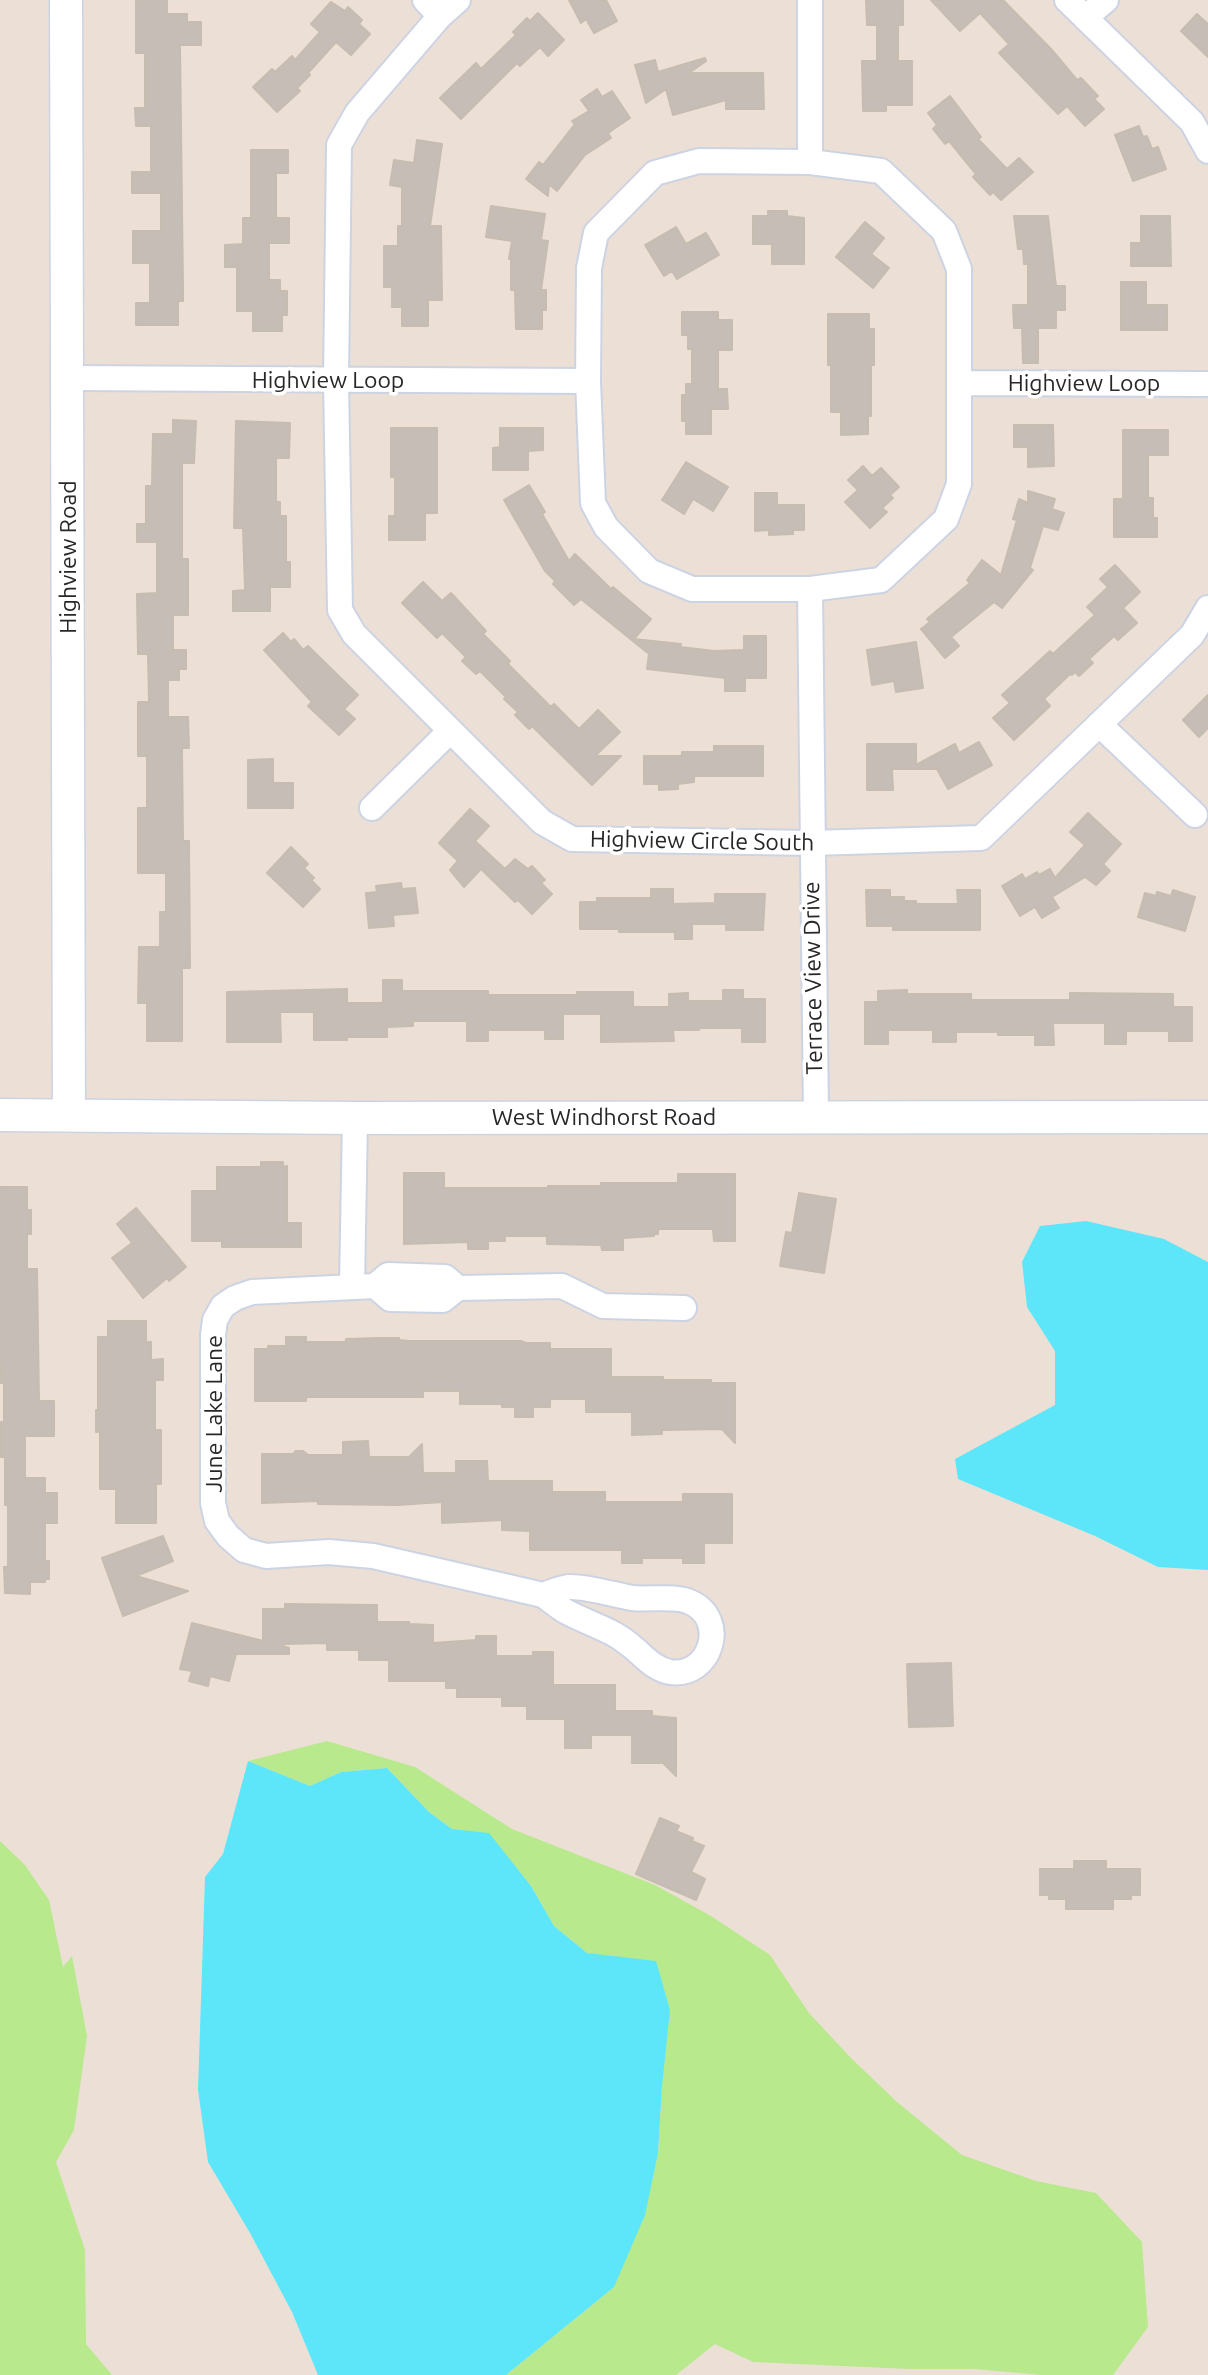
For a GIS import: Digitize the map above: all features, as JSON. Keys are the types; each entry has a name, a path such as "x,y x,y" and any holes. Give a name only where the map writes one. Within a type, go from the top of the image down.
{"street":[{"name":"Highview Road","path":"66,0 69,1114"},
{"path":"810,0 810,162"},
{"path":"1067,0 1192,122 1208,151"},
{"path":"1085,18 1107,0"},
{"name":"Highview Circle South","path":"441,5 357,113 339,145 336,380 340,610 354,634 542,822 572,839 811,843 981,838 1192,635 1208,608"},
{"path":"699,161 810,162 881,171 944,231 959,269 959,484 946,519 881,580 810,589 692,589 649,571 606,527 593,503 588,381 589,268 596,233 655,173 699,161"},
{"name":"Highview Loop","path":"67,378 588,381"},
{"name":"Highview Loop","path":"959,383 1208,384"},
{"name":"Terrace View Drive","path":"810,589 816,1116"},
{"path":"1099,724 1195,815"},
{"path":"372,808 450,731"},
{"name":"West Windhorst Road","path":"0,1115 355,1118 1208,1117"},
{"path":"355,1118 363,1286"},
{"name":"June Lake Lane","path":"543,1595 569,1587 636,1598 677,1598 690,1601 701,1608 708,1618 712,1642 701,1662 691,1669 668,1672 657,1668 612,1632 564,1610 543,1595 373,1556 329,1552 266,1556 244,1550 228,1536 217,1521 213,1503 215,1320 223,1306 235,1298 253,1292 363,1286 388,1275 445,1276 458,1288 562,1286 603,1306 684,1308"}],"green space":[{"path":"327,1741 415,1767 512,1829 655,1885 711,1916 770,1955 809,2013 851,2058 897,2102 962,2155 1036,2181 1096,2193 1142,2242 1148,2327 1113,2375 1042,2375 974,2369 753,2362 715,2344 676,2375 506,2375 614,2287 658,2153 662,2086 587,1953 554,1926 531,1886 489,1834 452,1829 429,1812 387,1768 341,1772 310,1786 248,1761"},
{"path":"0,1841 25,1865 49,1900 63,1967 72,1956 87,2036 74,2130 56,2162 85,2250 86,2344 112,2375 0,2375"}],"water":[{"path":"1086,1221 1164,1239 1208,1262 1208,1570 1158,1567 1095,1536 958,1479 955,1459 1055,1405 1055,1351 1027,1307 1022,1262 1040,1226"},
{"path":"248,1761 310,1786 341,1772 387,1768 429,1812 452,1829 489,1833 531,1886 554,1926 587,1953 656,1961 670,2010 658,2153 645,2215 614,2287 506,2375 318,2375 292,2312 208,2162 198,2090 205,1877 223,1854"}],"building":[{"path":"136,0 167,0 167,14 187,14 187,22 201,22 201,45 180,45 183,301 178,301 178,325 136,325 136,303 150,303 150,263 133,263 133,231 161,231 161,193 132,193 132,172 151,172 151,126 136,126 135,108 145,108 145,53 136,53"},
{"path":"569,0 606,0 617,21 594,33 586,19 581,23"},
{"path":"866,0 903,0 903,25 898,25 898,61 912,61 912,105 886,105 886,111 863,111 862,61 877,61 877,25 867,25"},
{"path":"931,0 1003,0 1077,80 1081,78 1098,96 1094,99 1104,109 1085,126 1067,106 1058,114 999,53 1009,44 980,13 960,31"},
{"path":"331,2 345,11 348,7 362,20 359,24 370,34 351,55 336,42 308,73 310,75 297,88 300,91 277,112 253,87 272,69 275,72 292,56 295,60 320,32 311,24"},
{"path":"538,13 564,40 548,56 540,47 520,66 517,63 461,119 440,98 476,63 481,69 516,35 513,32 527,18 530,21"},
{"path":"1197,14 1208,24 1208,57 1181,31"},
{"path":"705,58 706,61 689,73 763,73 764,109 726,109 726,100 673,115 666,89 646,103 635,65 655,60 658,72"},
{"path":"597,89 602,97 612,91 630,118 608,133 611,138 585,155 557,191 549,184 548,196 526,179 539,162 543,165 575,124 572,121 589,111 581,100"},
{"path":"950,96 981,137 978,139 1007,169 1019,158 1033,172 1001,200 993,192 990,195 973,177 976,174 949,141 945,144 933,129 937,125 928,113"},
{"path":"1139,126 1152,149 1158,147 1166,169 1133,181 1115,135"},
{"path":"417,140 442,144 430,226 441,226 442,300 428,300 428,326 402,326 402,307 392,307 392,287 384,287 384,246 398,246 398,226 402,226 402,187 390,185 394,160 414,163"},
{"path":"251,150 288,150 288,173 276,173 276,218 289,218 289,243 269,243 269,280 280,280 280,291 287,291 287,315 282,315 282,331 253,331 253,311 237,311 237,267 225,267 225,245 243,244 243,218 251,218"},
{"path":"491,206 545,214 541,240 548,241 541,290 546,290 542,329 516,329 515,290 511,290 509,259 512,241 486,237"},
{"path":"768,211 787,211 787,216 804,218 804,264 772,264 772,244 753,244 753,216 768,216"},
{"path":"1014,216 1048,216 1056,286 1065,286 1065,310 1056,310 1056,328 1038,328 1038,363 1023,363 1022,328 1014,328 1013,305 1028,305 1028,264 1024,264 1023,249 1018,249"},
{"path":"1141,216 1170,216 1171,266 1131,266 1131,243 1141,243"},
{"path":"865,222 884,238 871,254 889,268 873,288 836,257"},
{"path":"676,227 686,244 706,233 719,255 677,279 672,271 664,276 645,245"},
{"path":"1121,282 1146,282 1146,305 1167,305 1167,330 1121,330"},
{"path":"682,312 718,312 718,320 732,320 732,350 718,350 718,389 727,389 728,409 711,409 711,434 686,434 686,421 682,421 682,395 686,395 686,384 692,384 692,349 688,349 688,335 682,335"},
{"path":"828,314 869,314 869,329 874,329 868,434 841,435 841,412 831,412"},
{"path":"173,420 196,421 194,463 182,463 182,559 188,559 188,615 173,615 173,650 186,650 186,669 179,669 179,680 168,680 168,717 188,717 189,748 182,748 183,841 189,841 190,968 182,968 182,1041 147,1041 147,1003 138,1003 139,947 160,947 160,912 166,912 166,873 138,873 138,808 147,808 147,756 138,756 138,702 149,702 148,654 138,654 137,594 157,593 157,542 137,542 137,524 146,524 146,486 152,486 153,434 173,434"},
{"path":"236,421 290,423 289,458 276,458 276,502 280,502 280,516 286,516 286,562 290,562 290,587 270,587 270,611 233,611 233,591 245,590 243,528 234,528"},
{"path":"1014,425 1053,425 1054,466 1028,467 1028,447 1014,447"},
{"path":"391,428 437,428 437,513 425,513 425,540 389,540 389,516 395,516 395,477 391,477"},
{"path":"500,428 543,428 543,450 528,451 528,470 493,470 493,448 500,447"},
{"path":"1123,430 1168,430 1168,455 1148,455 1148,498 1153,498 1157,537 1114,537 1114,499 1123,499"},
{"path":"686,462 728,487 713,511 693,499 684,514 662,500"},
{"path":"863,466 872,476 881,468 899,487 890,495 893,498 882,508 887,512 870,528 845,502 858,490 848,480"},
{"path":"529,485 569,561 575,554 611,589 613,587 651,619 634,639 714,651 744,650 744,636 766,636 766,678 745,678 745,691 725,691 725,678 647,669 649,654 581,599 574,605 553,584 555,581 545,571 504,500"},
{"path":"1028,491 1055,499 1052,509 1064,513 1058,530 1043,526 1030,568 1033,570 1002,608 994,602 951,637 959,646 945,658 921,629 930,622 927,619 970,583 967,580 982,560 1001,575 1017,520 1013,519 1019,499 1028,503"},
{"path":"755,493 777,493 777,505 804,505 804,530 793,530 793,534 769,535 769,530 755,531"},
{"path":"1115,565 1140,592 1123,608 1137,623 1118,640 1114,636 1089,659 1093,663 1079,676 1075,672 1070,674 1044,699 1050,706 1014,740 993,718 1010,703 1002,695 1050,651 1053,654 1095,615 1087,607 1108,587 1100,579"},
{"path":"423,582 442,601 451,593 486,631 483,634 510,661 508,664 551,707 554,704 579,729 598,710 620,732 595,756 621,756 592,785 532,726 529,729 515,715 518,712 504,699 506,697 480,671 476,674 462,661 466,657 442,633 437,638 402,603"},
{"path":"283,633 291,642 294,639 303,650 308,646 358,695 344,709 355,719 339,735 308,706 312,702 264,650"},
{"path":"916,642 923,688 896,692 894,681 872,685 867,650"},
{"path":"1208,695 1208,728 1199,737 1183,720"},
{"path":"979,742 992,765 948,789 937,769 892,769 893,790 867,790 867,744 916,744 916,765 955,744 959,753"},
{"path":"714,746 763,746 763,776 694,776 694,782 678,784 678,789 659,790 659,784 644,784 644,756 682,756 682,752 714,752"},
{"path":"273,759 273,783 293,783 293,808 248,808 248,760"},
{"path":"470,809 489,826 475,841 505,869 515,859 528,869 532,866 545,880 541,883 552,894 532,914 518,900 515,902 481,869 464,887 450,870 458,861 439,843"},
{"path":"1088,813 1121,844 1103,864 1110,871 1096,885 1085,877 1052,897 1059,908 1042,918 1035,907 1020,916 1002,886 1022,874 1025,879 1050,869 1055,878 1085,845 1070,832"},
{"path":"291,847 308,864 304,868 320,889 303,907 267,873"},
{"path":"401,883 402,889 415,888 418,913 393,915 394,926 369,928 366,893 377,892 376,886"},
{"path":"651,889 673,889 673,904 715,903 715,894 765,894 763,930 726,930 726,924 692,924 692,939 675,939 675,932 580,929 580,902 597,902 597,898 651,898"},
{"path":"866,890 890,890 890,897 904,897 904,901 916,901 916,904 958,904 957,890 980,890 980,930 893,930 893,926 867,926"},
{"path":"1173,890 1195,897 1185,931 1138,917 1145,893 1156,896 1157,892 1171,896"},
{"path":"383,980 402,980 402,991 488,991 488,995 633,992 633,1007 669,1007 669,994 688,993 688,1001 723,1001 723,990 743,990 743,999 765,999 765,1042 742,1042 742,1028 699,1028 673,1030 674,1041 601,1042 601,1014 563,1014 563,1039 545,1039 545,1030 488,1030 488,1041 467,1041 467,1021 413,1021 413,1026 387,1027 387,1037 314,1040 314,1012 280,1012 281,1042 227,1042 227,992 347,989 347,1003 383,1003"},
{"path":"907,990 907,994 971,994 971,1000 1070,1000 1070,993 1173,994 1173,1007 1192,1007 1192,1041 1169,1041 1169,1031 1126,1031 1126,1044 1105,1044 1105,1023 1053,1023 1054,1045 1035,1045 1035,1035 998,1035 998,1032 956,1032 956,1042 933,1042 933,1030 888,1030 888,1044 865,1044 865,1002 878,1002 878,991"},
{"path":"261,1162 283,1162 283,1167 287,1166 287,1223 301,1223 301,1247 222,1247 222,1241 192,1241 192,1191 217,1191 217,1167 261,1167"},
{"path":"404,1173 444,1173 444,1188 548,1188 601,1186 601,1183 678,1183 678,1174 735,1174 735,1241 714,1241 713,1229 658,1229 658,1234 654,1236 623,1238 623,1250 602,1250 601,1245 547,1244 547,1236 505,1236 505,1241 488,1241 488,1249 468,1249 468,1242 404,1244"},
{"path":"0,1187 27,1187 31,1234 27,1234 27,1269 37,1269 39,1401 54,1401 54,1436 25,1436 25,1478 45,1478 45,1493 57,1493 57,1523 45,1523 45,1561 49,1561 49,1579 45,1579 45,1582 30,1582 30,1594 5,1593 4,1567 8,1567 8,1505 5,1505 5,1457 1,1457 4,1383 1,1383 0,1361"},
{"path":"799,1193 836,1199 824,1273 780,1266 786,1232 792,1233"},
{"path":"136,1208 186,1267 169,1281 167,1278 143,1298 112,1258 132,1243 117,1224"},
{"path":"108,1321 146,1321 146,1342 151,1342 151,1360 163,1359 163,1380 155,1380 155,1430 161,1430 161,1484 156,1484 156,1523 116,1523 116,1489 100,1489 100,1431 96,1432 98,1337 108,1337"},
{"path":"286,1337 306,1337 306,1342 346,1342 346,1339 379,1338 410,1341 521,1341 550,1343 550,1349 611,1349 611,1377 663,1377 663,1380 735,1383 735,1443 722,1429 662,1430 662,1434 632,1435 632,1412 586,1412 586,1399 550,1399 550,1407 533,1407 533,1417 515,1417 515,1407 502,1407 502,1404 460,1404 460,1391 423,1391 423,1397 306,1397 306,1401 255,1401 255,1349 286,1346"},
{"path":"368,1441 369,1457 409,1457 422,1444 423,1473 456,1473 456,1461 487,1461 488,1481 552,1481 552,1492 605,1492 605,1502 683,1502 683,1494 732,1494 732,1543 704,1543 704,1563 683,1563 683,1558 642,1558 642,1563 622,1563 622,1550 530,1550 530,1531 502,1530 502,1520 442,1523 442,1502 398,1505 318,1504 318,1501 262,1503 262,1454 293,1454 303,1451 308,1455 343,1455 343,1442"},
{"path":"163,1536 173,1561 136,1576 188,1591 123,1616 102,1558"},
{"path":"285,1604 377,1605 377,1622 433,1625 433,1643 476,1640 476,1636 496,1636 496,1656 533,1656 533,1652 553,1652 553,1685 615,1685 615,1711 652,1711 652,1716 676,1718 676,1776 663,1763 632,1763 632,1735 591,1735 591,1748 565,1748 565,1719 527,1719 527,1706 502,1706 502,1697 457,1697 457,1688 446,1688 446,1681 389,1681 389,1660 359,1660 359,1650 327,1650 327,1643 283,1644 289,1648 289,1654 236,1654 229,1681 210,1676 208,1686 189,1681 192,1671 180,1669 192,1623 263,1641 263,1609 285,1609"},
{"path":"951,1663 953,1726 909,1727 907,1664"},
{"path":"660,1818 679,1826 676,1831 704,1846 691,1872 705,1879 696,1900 636,1874"},
{"path":"1074,1861 1106,1861 1106,1869 1140,1869 1140,1895 1131,1895 1131,1899 1113,1899 1113,1909 1066,1909 1066,1899 1049,1899 1049,1895 1040,1895 1040,1869 1074,1869"}]}
